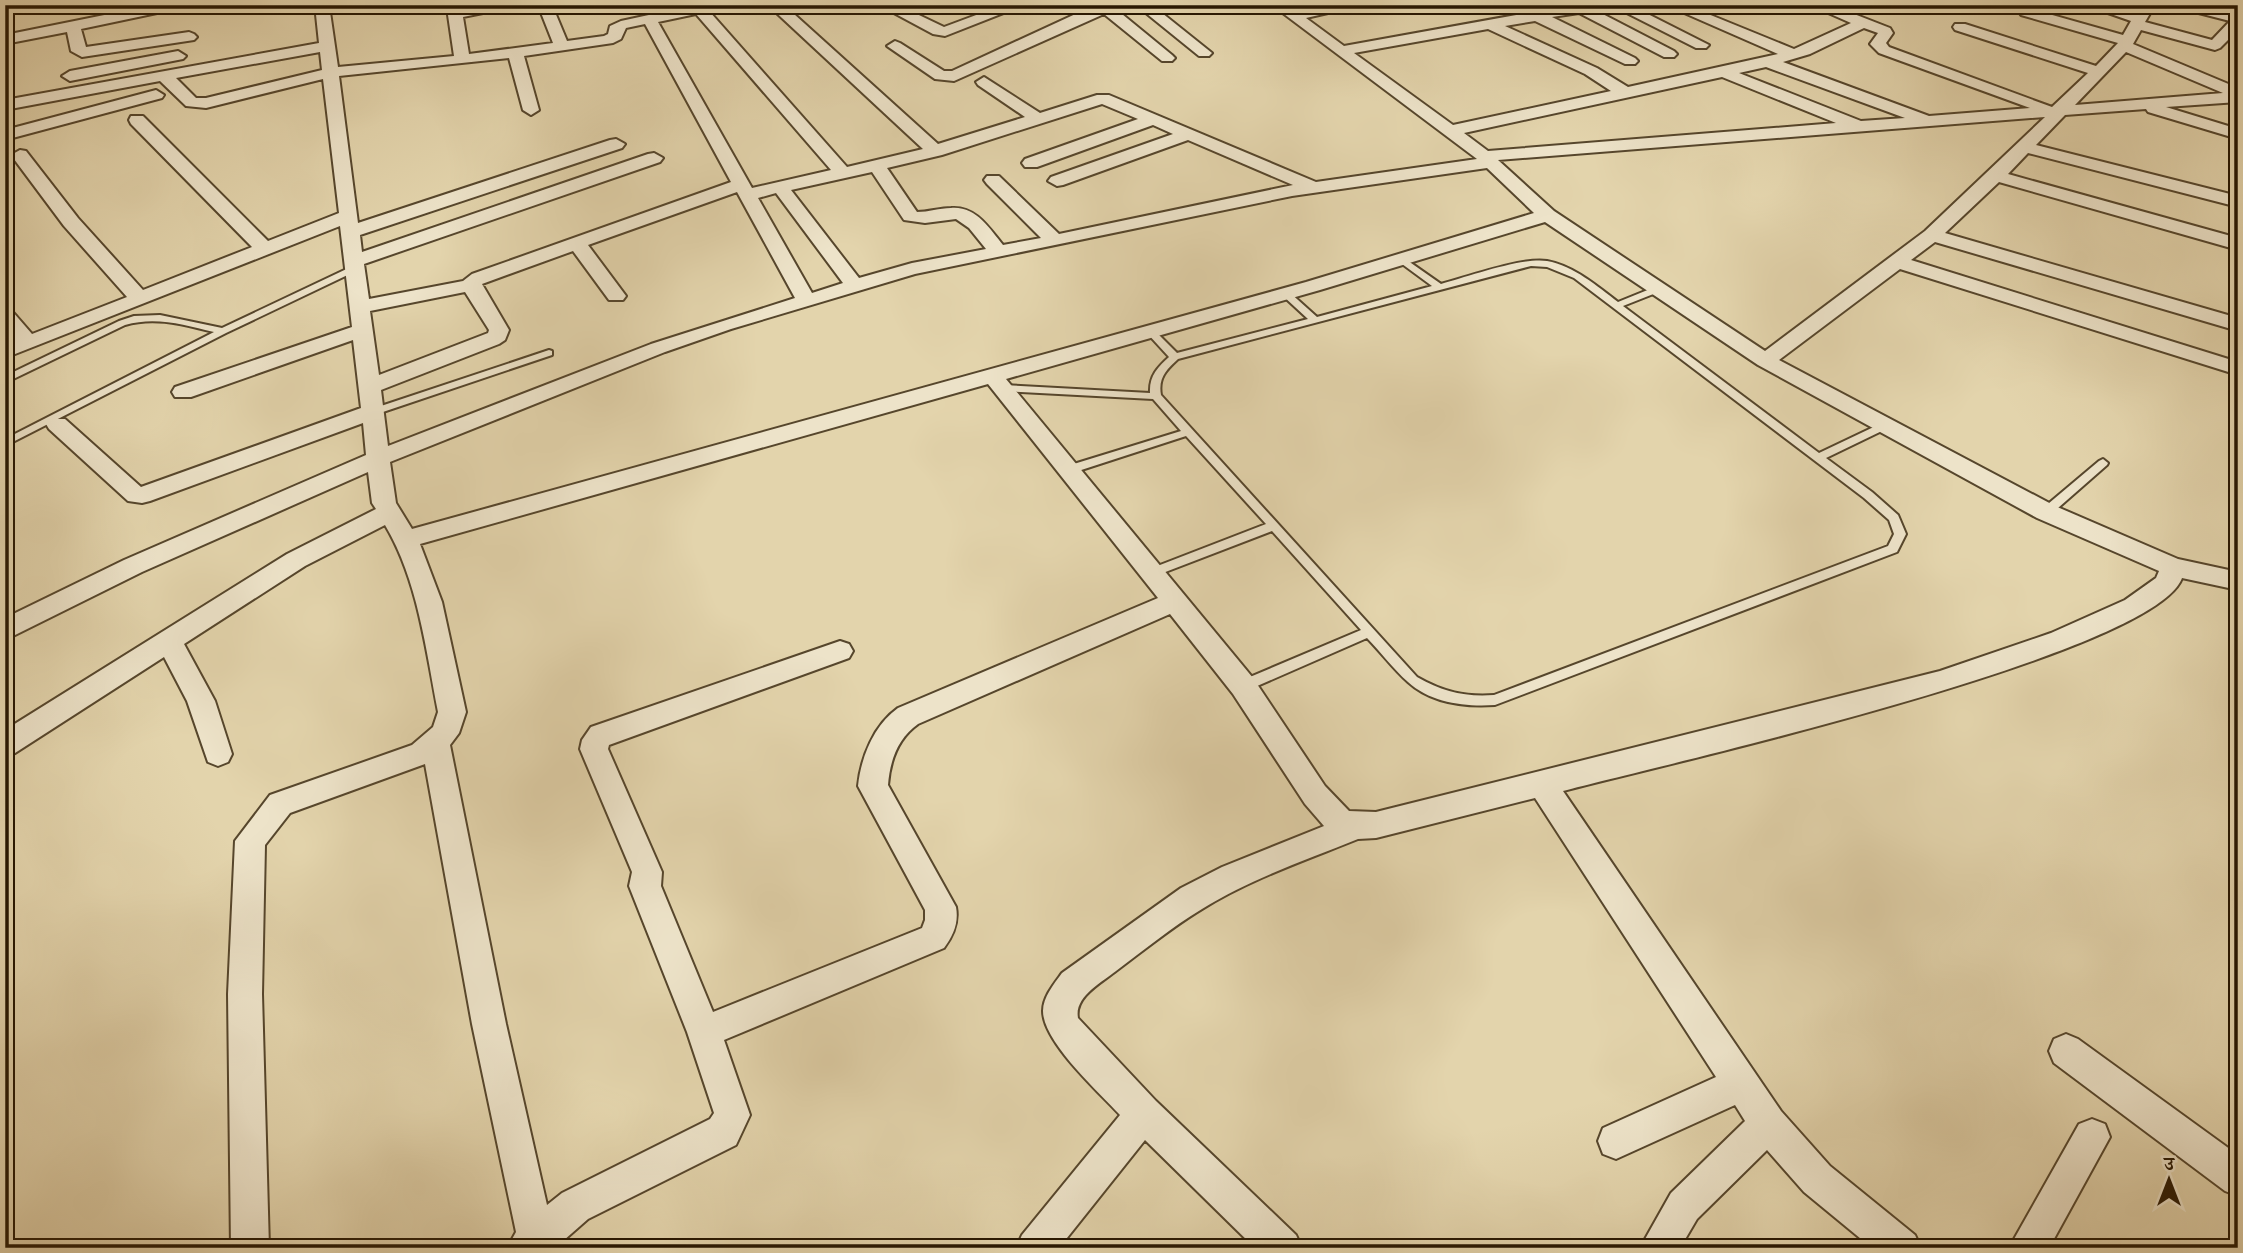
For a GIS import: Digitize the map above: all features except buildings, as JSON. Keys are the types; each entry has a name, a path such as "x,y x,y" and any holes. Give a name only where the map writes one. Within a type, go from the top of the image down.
{"street":[{"path":"5,40 73,26 100,12 178,5 190,46 191,72"},
{"path":"250,1248 245,994 250,841 280,804 422,753 445,733 452,712 429,602 406,539 384,503 321,5"},
{"path":"461,60 455,15 503,5"},
{"path":"545,5 562,47"},
{"path":"165,77 192,103 197,104 330,73 388,65 461,60 614,38 616,36 613,23 649,19 717,5"},
{"path":"775,5 936,150"},
{"path":"886,5 945,32 1017,5"},
{"path":"907,15 932,5"},
{"path":"1143,5 1204,53"},
{"path":"1286,11 1345,5"},
{"path":"1618,5 1701,45"},
{"path":"1673,5 1794,55"},
{"path":"1817,5 1885,31 1878,44 1884,50 2055,112"},
{"path":"2092,5 2141,16 2214,45 2238,20 2184,5"},
{"path":"895,46 941,76 954,76 1104,7 1167,58"},
{"path":"1340,51 1490,19 1589,7 1669,54"},
{"path":"700,9 843,173"},
{"path":"1286,11 1488,159 1547,215 1765,361 2046,512 2173,567 2238,580"},
{"path":"1546,11 1630,61"},
{"path":"2026,12 2125,43 2238,95"},
{"path":"1765,361 1932,235 1996,176 2055,112 2125,43 2141,16"},
{"path":"649,19 742,190 806,300"},
{"path":"1490,19 1591,71 1627,94"},
{"path":"1450,131 1794,55 1864,22"},
{"path":"73,26 79,51 82,52 190,46"},
{"path":"1960,27 2097,71"},
{"path":"70,76 190,46"},
{"path":"5,105 327,46"},
{"path":"515,53 531,110"},
{"path":"1767,62 1931,121"},
{"path":"1724,72 1860,127"},
{"path":"984,82 1038,119"},
{"path":"5,135 178,89"},
{"path":"5,630 133,566 379,458 685,338 912,269 1314,188 1488,159 2238,95"},
{"path":"360,307 472,285 480,278 577,243 742,190 780,187 936,150 1103,98 1314,188"},
{"path":"2142,105 2238,134"},
{"path":"1031,163 1154,119"},
{"path":"137,120 265,249"},
{"path":"1057,181 1189,134"},
{"path":"5,352 265,249 616,144"},
{"path":"2024,147 2238,202"},
{"path":"20,155 71,222 140,299"},
{"path":"354,265 654,158"},
{"path":"876,165 911,216 924,219 954,213 966,216 998,252"},
{"path":"1996,176 2238,244"},
{"path":"993,180 1055,241"},
{"path":"780,187 854,285"},
{"path":"406,539 997,382 1150,331 1547,215"},
{"path":"1932,235 2238,326"},
{"path":"577,243 616,296"},
{"path":"1899,262 2238,369"},
{"path":"370,386 498,336 499,330 472,285"},
{"path":"5,315 28,343"},
{"path":"183,392 362,330"},
{"path":"997,382 1242,687 1315,795 1339,821 1356,826 1376,825 1542,784 1943,681 2060,640 2134,607 2167,583 2173,567"},
{"path":"57,424 136,495 142,495 373,412"},
{"path":"5,745 296,560 390,512"},
{"path":"704,1032 933,938 938,933 942,922 940,908 873,786 872,777 895,725 908,716 1174,602"},
{"path":"168,640 201,701 218,754"},
{"path":"435,742 531,1243 575,1206 723,1132 732,1115 704,1032 645,886 647,872 594,749 596,740 601,735 840,651"},
{"path":"1542,784 1768,1124 1817,1179 1902,1248"},
{"path":"1283,1248 1143,1114 1063,1026 1060,1011 1063,999 1084,976 1192,898 1233,877 1356,826"},
{"path":"2066,1051 2238,1178"},
{"path":"1616,1141 1740,1084"},
{"path":"1035,1248 1143,1114"},
{"path":"1659,1248 1684,1206 1768,1124"},
{"path":"2028,1248 2092,1137"}],"lane":[{"path":"1401,259 1439,287"},
{"path":"1531,263 1548,264 1577,276 1894,518 1900,534 1893,550 1495,700 1466,702 1434,694 1413,680 1369,632 1156,396 1153,384 1159,370 1175,357 1439,287 1531,263"},
{"path":"5,443 354,265"},
{"path":"1616,306 1658,289"},
{"path":"1285,293 1315,320"},
{"path":"5,380 122,323 140,317 162,318 223,331"},
{"path":"1150,331 1175,357"},
{"path":"373,412 549,354"},
{"path":"997,382 1156,396"},
{"path":"1818,458 1884,426"},
{"path":"1068,470 1188,432"},
{"path":"2046,512 2103,463"},
{"path":"1151,573 1273,526"},
{"path":"1242,687 1369,632"}]}
